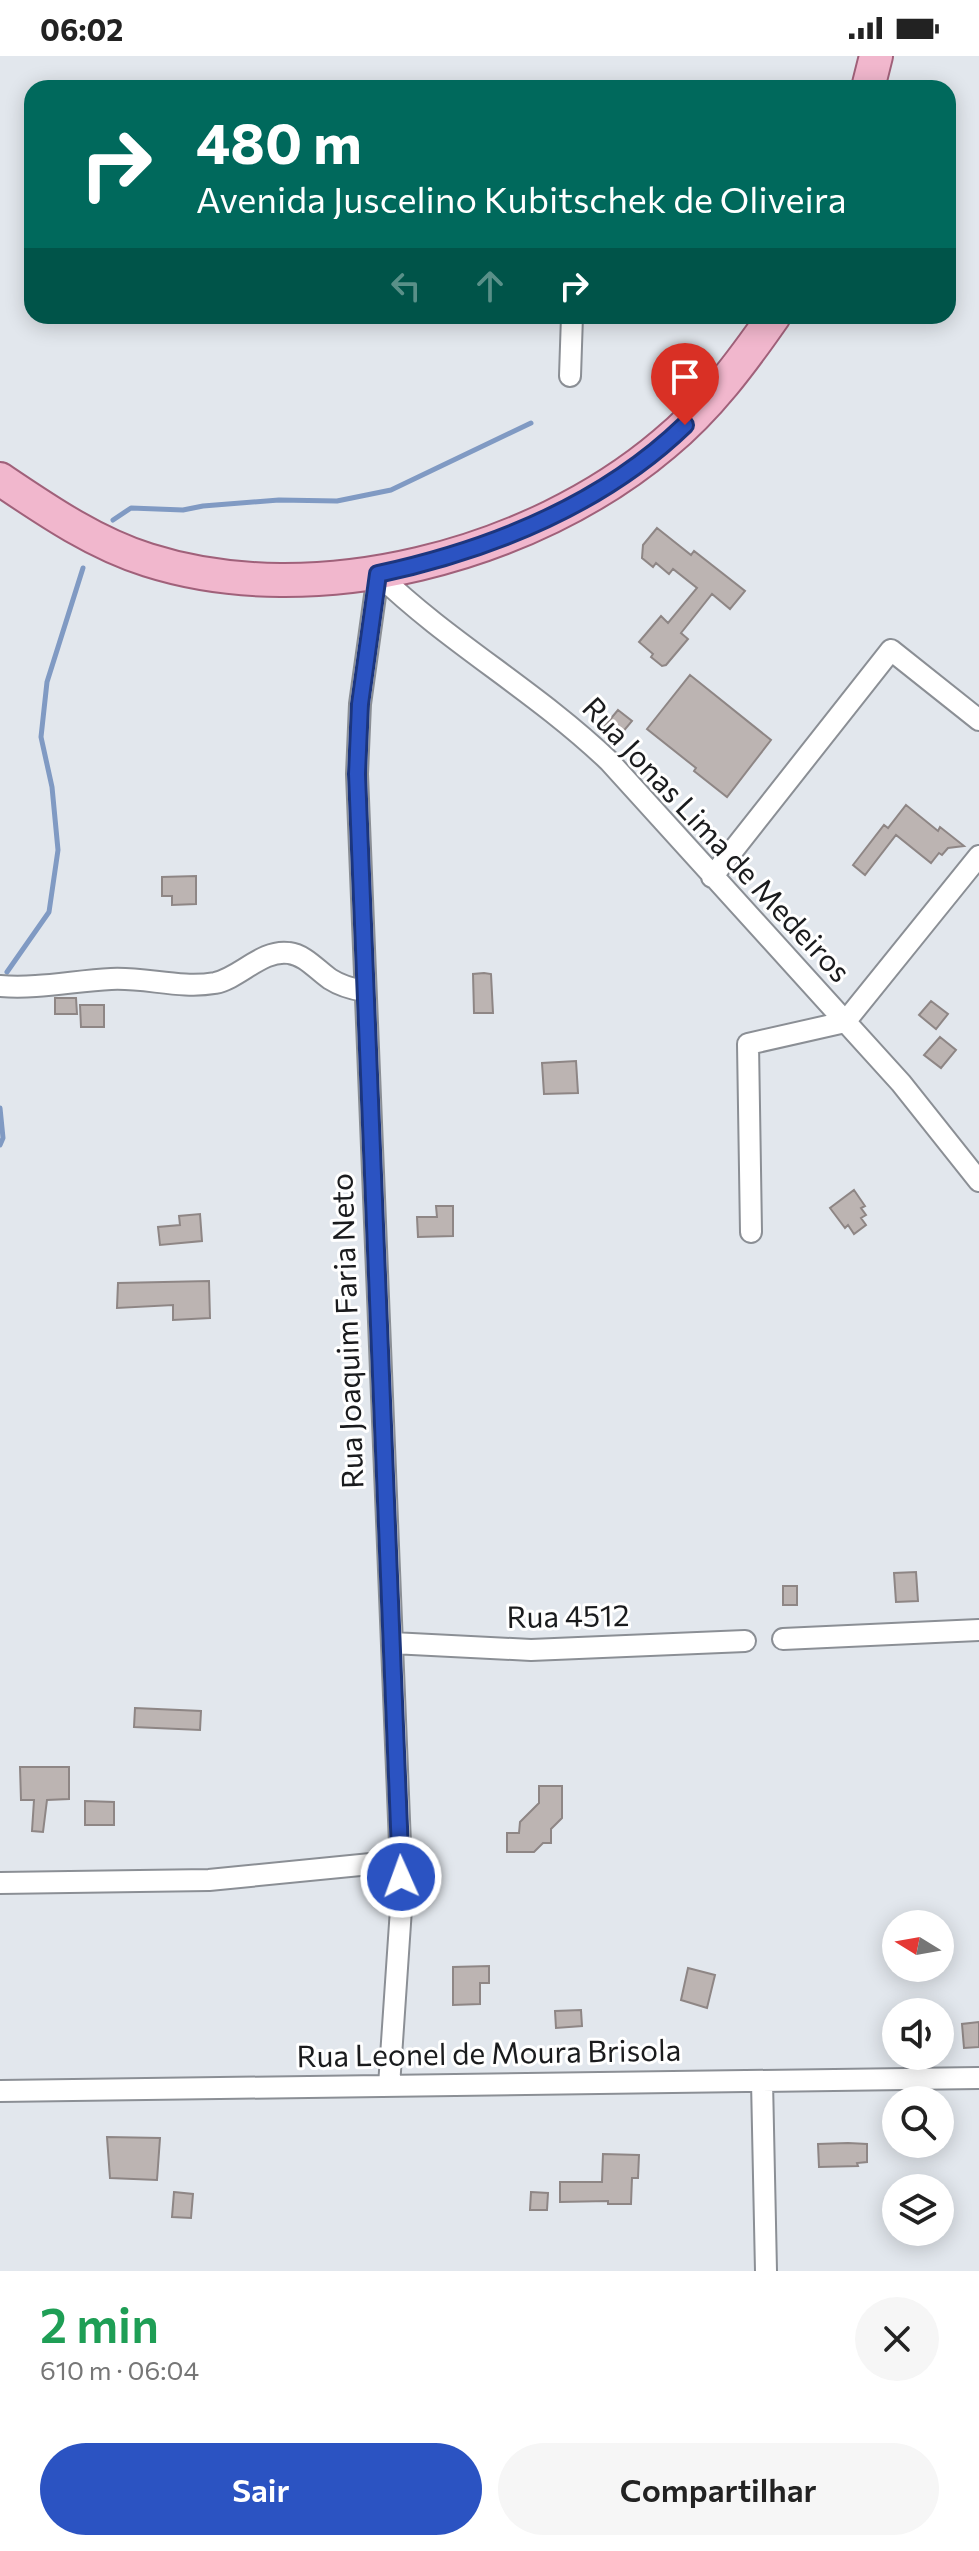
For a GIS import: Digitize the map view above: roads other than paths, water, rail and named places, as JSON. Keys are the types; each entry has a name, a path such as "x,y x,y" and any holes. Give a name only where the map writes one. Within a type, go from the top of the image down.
{"main road":[{"path":"870,80 876,56"},
{"path":"0,479 104,542 147,560 241,578 311,580 378,574 422,564 541,523 605,487 664,445 705,405 742,362 768,324"}],"street":[{"path":"570,376 572,324"},
{"name":"Rua Jonas Lima de Medeiros","path":"378,574 421,615 515,681 573,727 609,761 978,1174"},
{"name":"Rua Joaquim Faria Neto","path":"378,574 360,704 357,774 401,1861 401,1907 389,2086"},
{"path":"712,877 891,650 979,720"},
{"path":"751,1232 748,1044 845,1022 979,856"},
{"path":"0,986 29,987 111,979 189,984 216,982 277,953 290,953 311,963 347,988 364,991"},
{"path":"783,1639 979,1630"},
{"name":"Rua 4512","path":"392,1643 544,1650 745,1641"},
{"path":"0,1883 209,1880 401,1861"},
{"name":"Rua Leonel de Moura Brisola","path":"0,2091 979,2078"},
{"path":"762,2081 766,2271"}],"waterway":[{"path":"113,520 131,508 183,510 279,500 337,501 391,490 531,423"},
{"path":"7,972 49,912 58,850 52,787 41,737 47,682 83,568"},
{"path":"0,1108 3,1138 0,1145"}]}
